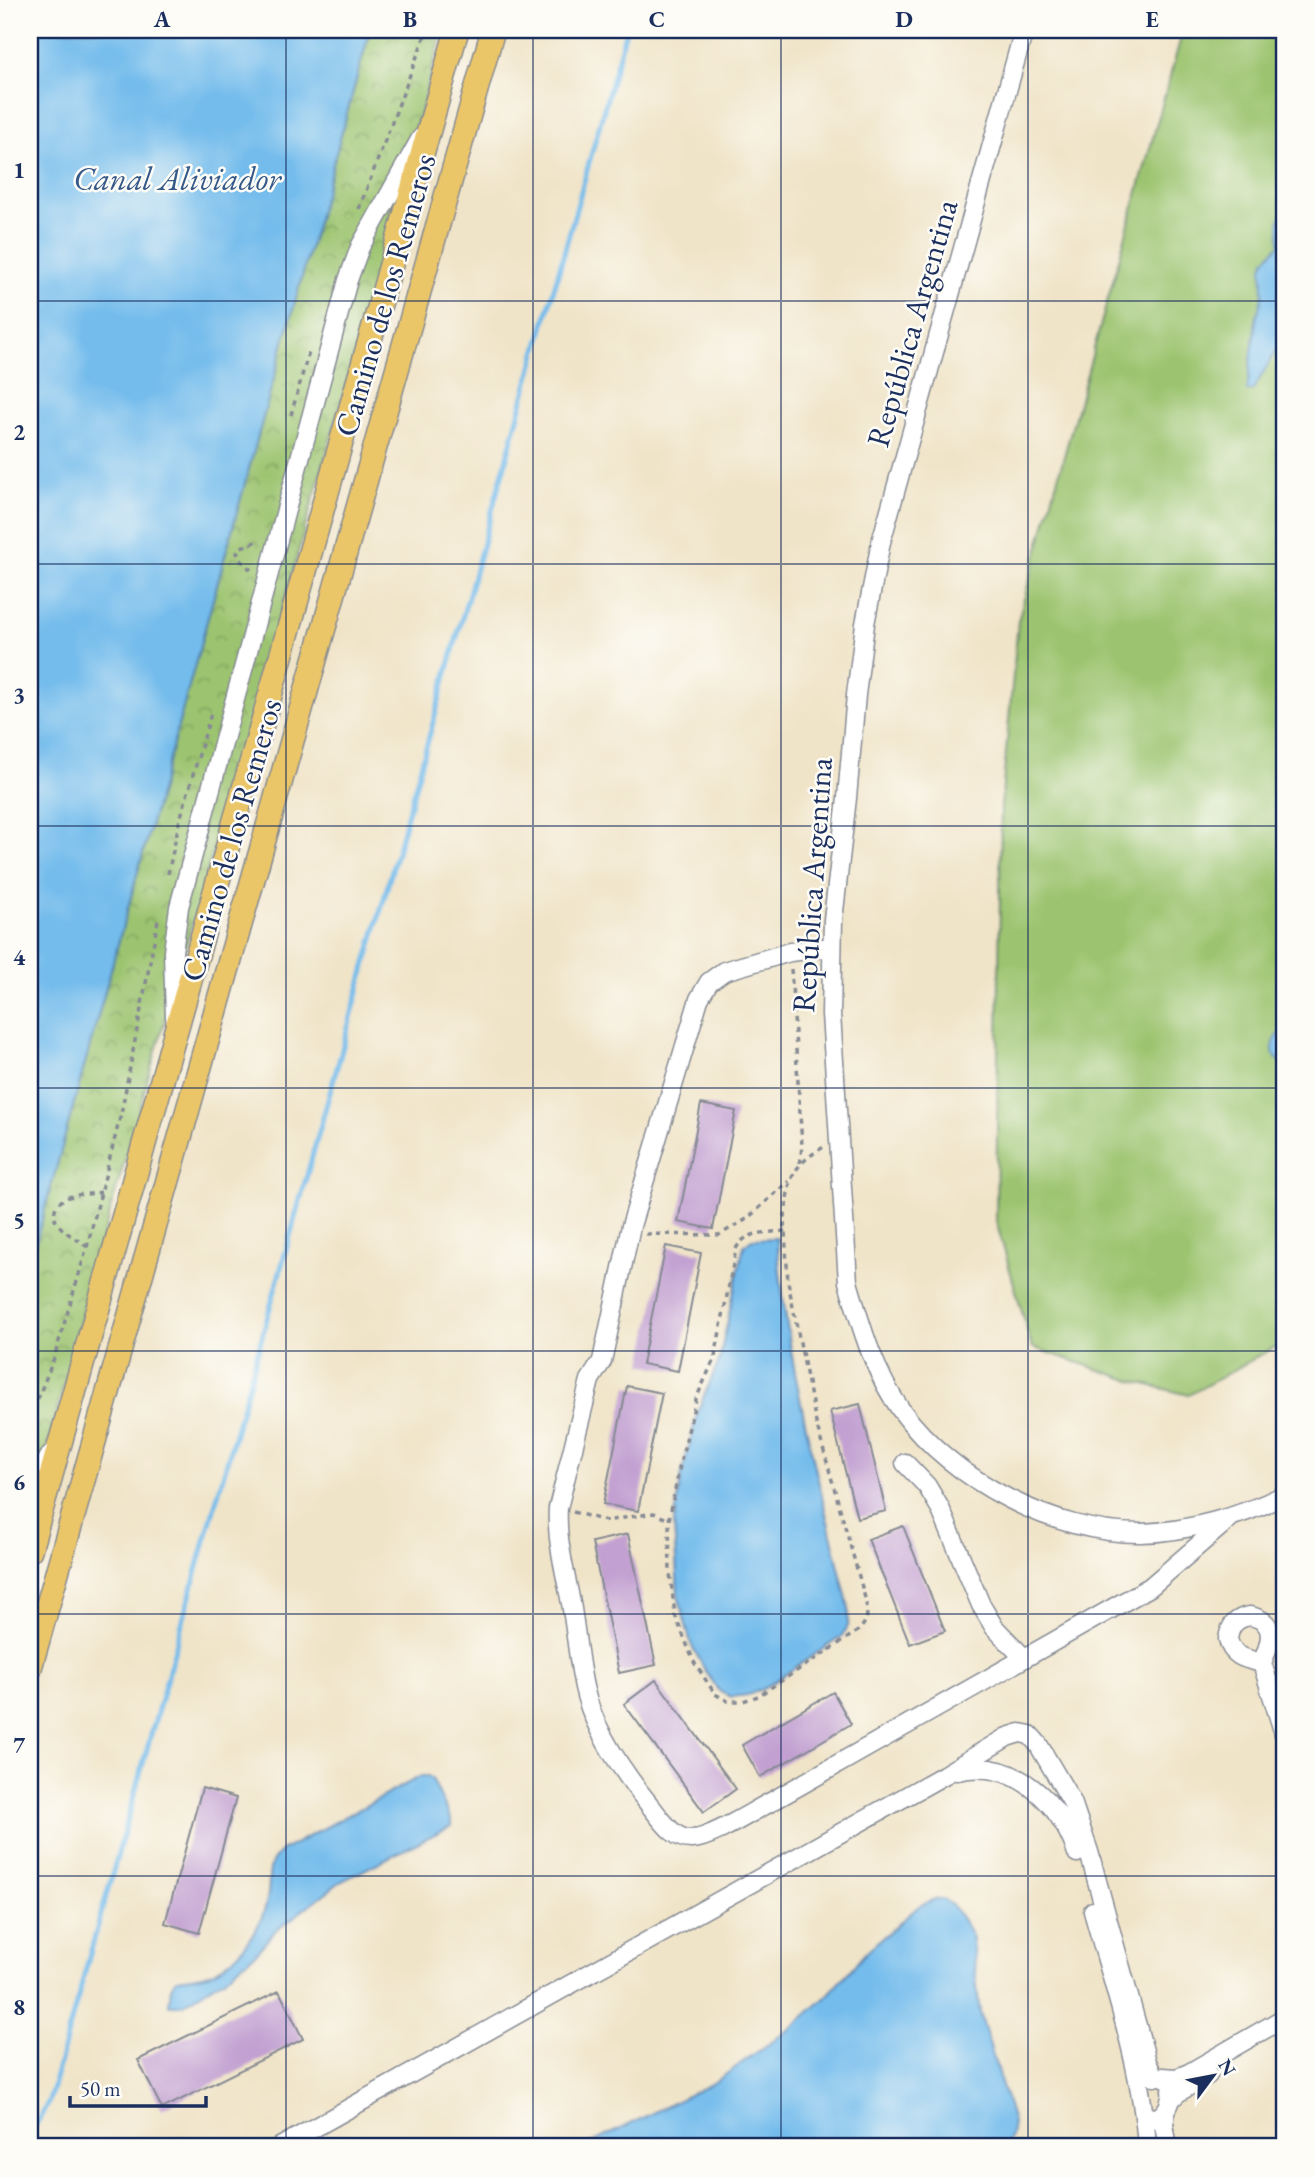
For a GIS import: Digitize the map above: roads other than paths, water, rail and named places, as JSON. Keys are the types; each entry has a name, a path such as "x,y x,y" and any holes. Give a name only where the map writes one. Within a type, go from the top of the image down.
{"main road":[{"name":"Camino de los Remeros","path":"30,1550 457,30"},
{"name":"Camino de los Remeros","path":"30,1668 493,30"}],"street":[{"name":"República Argentina","path":"1024,30 881,542 865,624 831,947 831,1014 848,1282 874,1360 900,1408 916,1429 945,1458 977,1481 1011,1500 1045,1515 1090,1528 1140,1533 1188,1527 1231,1516 1284,1495"},
{"path":"175,1033 173,952 179,907 348,280 360,247 433,117"},
{"path":"831,947 790,952 724,971 709,982 699,999 630,1234 602,1361 590,1380 558,1508 556,1526 577,1633 584,1690 601,1732 635,1787 668,1829 684,1837 691,1840 723,1828 1150,1587 1231,1516"},
{"path":"30,1491 63,1432"},
{"path":"905,1463 928,1486 940,1508 981,1605 994,1627 1024,1658"},
{"path":"1262,1663 1284,1734"},
{"path":"280,2147 944,1775 1007,1737 1020,1733 1030,1735 1038,1744 1072,1802 1092,1864 1152,2080 1143,2114 1147,2147"},
{"path":"944,1775 970,1768 984,1768 1029,1783 1061,1819 1071,1835 1152,2080 1172,2093 1164,2125 1168,2147"},
{"path":"1152,2080 1177,2078 1189,2073 1284,2018"},
{"path":"1143,2114 1154,2119 1161,2117 1179,2092 1284,2030"}],"water":[{"name":"Canal Aliviador","path":"30,30 370,30 30,1263"},
{"path":"1284,207 1284,337 1253,390 1247,391 1256,320 1263,293 1262,267 1280,244 1279,223"},
{"path":"1284,1028 1284,1063 1275,1056 1273,1047"},
{"path":"777,1238 781,1285 796,1378 849,1609 848,1625 841,1637 763,1689 732,1697 720,1692 691,1644 678,1595 674,1523 682,1473 698,1410 719,1361 744,1245 752,1239"},
{"path":"421,1776 432,1779 451,1819 451,1826 340,1882 274,1932 256,1953 225,1978 182,2005 169,2005 171,1987 175,1980 212,1972 223,1966 249,1940 266,1906 271,1865 277,1855"},
{"path":"935,1899 943,1899 954,1907 971,1933 980,2013 1013,2122 1006,2147 584,2147 715,2082 791,2028 827,1996 868,1950 919,1906"}],"waterway":[{"path":"30,2135 49,2101 626,30"}]}
